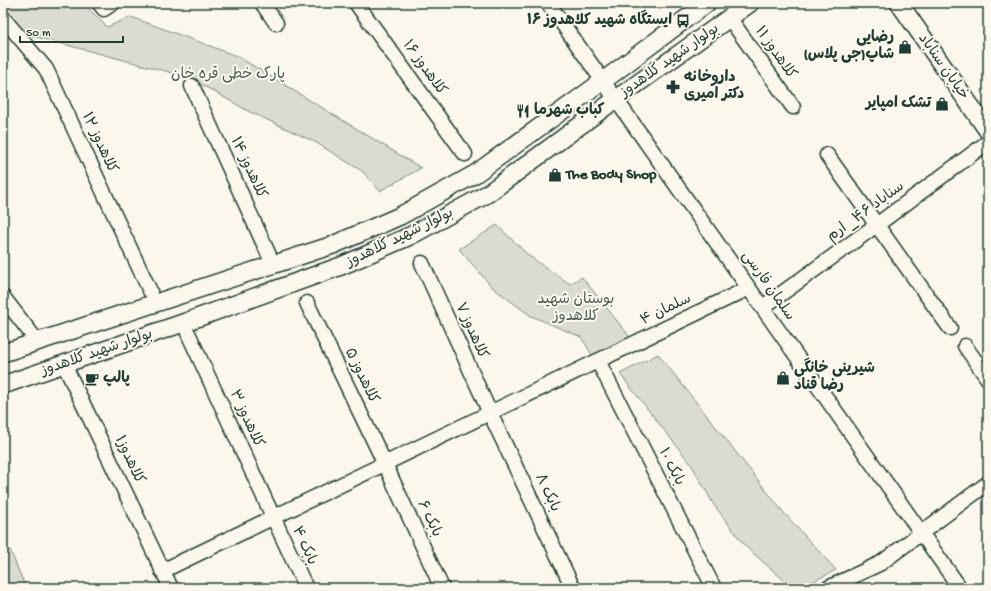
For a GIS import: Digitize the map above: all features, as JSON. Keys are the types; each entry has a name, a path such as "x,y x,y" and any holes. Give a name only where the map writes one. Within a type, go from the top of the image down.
{"main road":[{"name":"بولوار شهید کلاهدوز","path":"3,353 333,245 400,216 475,174 707,3"},
{"name":"بولوار شهید کلاهدوز","path":"3,385 341,266 410,236 487,194 750,3"},
{"name":"خیابان سناباد","path":"899,3 988,131"}],"street":[{"path":"262,3 276,23"},
{"name":"کلاهدوز ۱۶","path":"356,3 465,154"},
{"name":"سلمان فارسی","path":"548,3 960,588"},
{"name":"کلاهدوز ۱۲","path":"3,18 46,68 150,291"},
{"name":"کلاهدوز ۱۱","path":"730,19 793,107"},
{"name":"کلاهدوز ۱۴","path":"192,86 273,264"},
{"name":"سناباد ۴۶_ ارم","path":"763,307 988,142"},
{"path":"827,155 878,224 950,328"},
{"name":"کلاهدوز ۷","path":"422,263 490,413"},
{"name":"سلمان ۴","path":"162,571 749,288"},
{"path":"3,297 37,341"},
{"name":"کلاهدوز ۵","path":"307,303 385,464"},
{"name":"کلاهدوز ۳","path":"188,334 272,518"},
{"path":"965,346 988,379"},
{"name":"بابک ۱۰","path":"598,362 714,588"},
{"name":"کلاهدوز۱","path":"64,364 170,588"},
{"name":"بابک ۸","path":"490,413 573,588"},
{"name":"بابک ۶","path":"385,464 442,588"},
{"path":"828,588 881,563 988,483"},
{"name":"بابک ۴","path":"272,518 306,588"}],"green space":[{"name":"پارک خطی قره خان","path":"3,3 83,3 107,27 131,17 237,56 421,168 380,191 362,171 315,142 250,112 188,77 29,35 3,10"},
{"name":"بوستان شهید کلاهدوز","path":"497,225 529,256 570,284 582,277 630,337 594,358 581,337 531,316 493,288 459,249"},
{"path":"658,354 784,513 836,570 800,588 793,588 745,546 714,505 691,464 620,374"},
{"path":"10,550 26,588 3,588 3,552"}],"place":[{"name":"ایستگاه شهید کلاهدوز ۱۶","path":"683,21"},
{"name":"رضایی شاپ(جی پلاس)","path":"905,47"},
{"name":"داروخانه دکتر امیرى","path":"673,87"},
{"name":"تشک امپایر","path":"942,104"},
{"name":"کباب شهرما","path":"523,111"},
{"name":"The Body Shop","path":"555,175"},
{"name":"شیرینی خانگی رضا قناد","path":"783,378"},
{"name":"پالپ","path":"92,379"}]}
